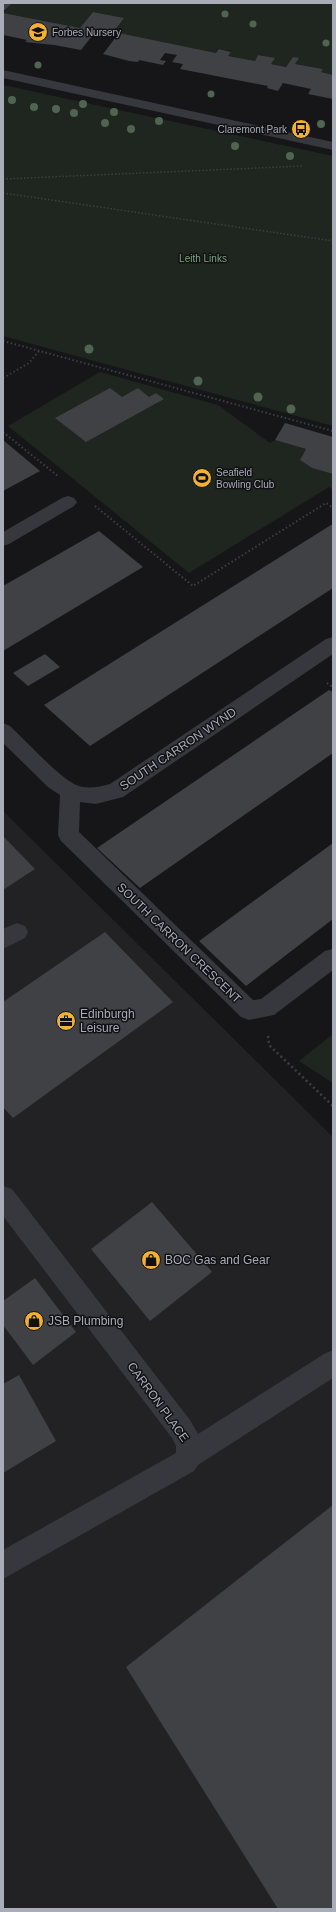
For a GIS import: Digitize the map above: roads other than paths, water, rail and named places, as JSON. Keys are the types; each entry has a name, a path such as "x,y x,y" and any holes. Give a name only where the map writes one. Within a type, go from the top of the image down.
{"street":[{"path":"3,74 333,146"},
{"path":"3,540 68,502"},
{"name":"SOUTH CARRON WYND","path":"3,732 55,781 70,792 96,796 116,791 333,644"},
{"name":"SOUTH CARRON CRESCENT","path":"70,792 68,835 249,1010 266,1008 333,958"},
{"name":"CARRON PLACE","path":"3,1197 181,1429 191,1447 190,1455 185,1462 3,1565"},
{"path":"190,1455 333,1363"}],"place":[{"name":"Forbes Nursery","path":"38,32"},
{"name":"Claremont Park","path":"301,129"},
{"name":"Seafield Bowling Club","path":"202,478"},
{"name":"Edinburgh Leisure","path":"66,1021"},
{"name":"BOC Gas and Gear","path":"151,1260"},
{"name":"JSB Plumbing","path":"34,1321"}],"park label":[{"name":"Leith Links","path":"203,258"}]}
